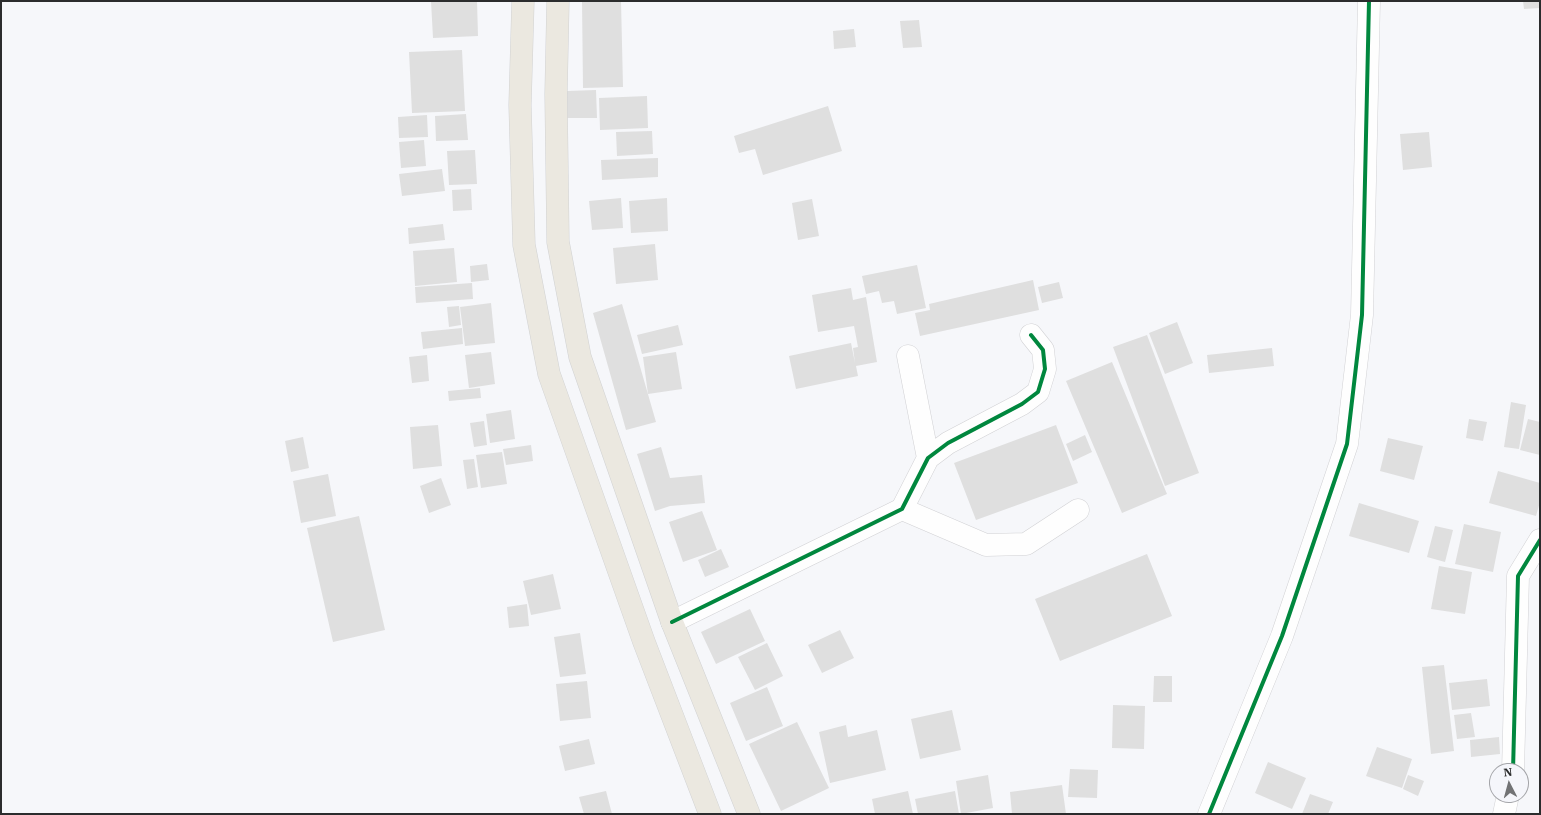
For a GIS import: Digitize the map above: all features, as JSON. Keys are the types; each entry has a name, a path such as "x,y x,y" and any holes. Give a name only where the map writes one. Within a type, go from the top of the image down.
{"main road":[{"path":"523,1 520,105 524,245 548,374 644,642 710,814"},
{"path":"558,1 556,94 558,242 580,357 672,622 749,814"}],"street":[{"path":"1209,814 1282,636 1347,444 1362,315 1369,1"},
{"path":"672,622 902,509 928,458 948,443 1022,404 1038,392 1045,369 1043,350 1031,335"},
{"path":"908,356 928,458"},
{"path":"902,509 986,545 1026,544 1078,510"},
{"path":"1512,763 1518,576 1540,540"},
{"path":"1504,814 1506,803"}],"building":[{"path":"431,1 477,1 478,36 433,38"},
{"path":"582,1 621,1 623,87 583,88"},
{"path":"1523,1 1540,1 1540,8 1524,9"},
{"path":"919,20 922,47 903,48 900,21"},
{"path":"854,29 856,47 834,49 833,31"},
{"path":"462,50 465,111 412,113 409,52"},
{"path":"596,90 597,118 567,118 567,91"},
{"path":"647,96 648,128 600,130 599,98"},
{"path":"828,106 842,151 763,175 755,149 739,153 734,136"},
{"path":"466,114 468,140 436,141 435,116"},
{"path":"427,115 428,137 399,138 398,117"},
{"path":"652,131 653,154 617,156 616,132"},
{"path":"1429,132 1432,167 1403,170 1400,134"},
{"path":"424,140 426,166 401,168 399,142"},
{"path":"475,150 477,184 449,185 447,151"},
{"path":"658,158 658,177 602,180 601,160"},
{"path":"442,169 445,191 402,196 399,174"},
{"path":"471,189 472,210 453,211 452,190"},
{"path":"621,198 623,228 592,230 589,201"},
{"path":"667,198 668,231 631,233 629,201"},
{"path":"812,199 819,236 798,240 792,203"},
{"path":"443,224 445,240 409,244 408,228"},
{"path":"655,244 658,280 616,284 613,248"},
{"path":"454,248 457,282 415,286 413,251"},
{"path":"487,264 489,280 471,282 470,266"},
{"path":"917,265 926,308 897,314 894,301 882,303 879,291 866,294 862,276"},
{"path":"1033,280 1039,310 920,336 915,313 930,310 929,304"},
{"path":"1059,282 1063,298 1042,303 1038,287"},
{"path":"472,283 473,299 416,303 415,287"},
{"path":"851,288 853,300 866,297 877,362 856,366 858,376 796,389 789,356 851,343 855,363 853,348 858,347 854,326 818,332 812,295"},
{"path":"491,303 495,343 465,346 460,307"},
{"path":"622,304 656,422 626,430 593,313"},
{"path":"459,306 461,325 449,327 447,307"},
{"path":"1177,322 1193,363 1165,374 1149,333"},
{"path":"678,325 683,345 642,354 637,335"},
{"path":"462,328 463,344 423,349 421,332"},
{"path":"1147,335 1199,473 1165,486 1113,347"},
{"path":"1272,348 1274,366 1209,373 1207,355"},
{"path":"491,352 495,384 469,388 465,355"},
{"path":"676,352 682,389 648,394 643,357"},
{"path":"427,355 429,381 412,383 409,357"},
{"path":"1112,362 1167,494 1122,513 1066,381"},
{"path":"480,388 481,398 449,401 448,391"},
{"path":"1511,402 1526,405 1519,449 1504,447"},
{"path":"511,410 515,439 490,443 486,414"},
{"path":"1469,419 1487,422 1483,441 1466,438"},
{"path":"1528,419 1540,422 1540,455 1520,450"},
{"path":"484,421 487,445 474,447 470,423"},
{"path":"438,425 442,466 413,469 410,427"},
{"path":"1056,425 1078,483 976,520 954,463"},
{"path":"1085,435 1092,452 1073,461 1066,444"},
{"path":"303,437 309,468 291,472 285,441"},
{"path":"1388,438 1423,446 1414,480 1380,471"},
{"path":"531,445 533,461 506,465 503,449"},
{"path":"661,447 670,478 702,475 705,503 670,506 655,511 637,454"},
{"path":"502,452 507,484 481,488 476,455"},
{"path":"474,459 478,487 467,489 463,460"},
{"path":"1498,471 1540,483 1540,502 1536,516 1489,503"},
{"path":"328,474 336,516 301,523 293,481"},
{"path":"441,478 451,505 429,513 420,486"},
{"path":"1359,503 1419,521 1409,553 1349,536"},
{"path":"702,511 717,550 683,562 669,522"},
{"path":"359,516 385,630 333,642 307,528"},
{"path":"1464,524 1501,532 1493,572 1455,564"},
{"path":"1435,526 1453,530 1445,562 1427,557"},
{"path":"721,549 729,567 705,577 698,560"},
{"path":"1147,554 1172,616 1060,661 1035,599"},
{"path":"1439,566 1472,572 1465,614 1431,609"},
{"path":"553,574 561,609 531,615 523,581"},
{"path":"527,604 529,626 509,628 507,607"},
{"path":"750,609 765,641 716,664 701,632"},
{"path":"840,630 854,658 822,673 808,645"},
{"path":"580,633 586,674 560,677 554,637"},
{"path":"767,643 783,676 755,690 738,657"},
{"path":"1444,665 1454,751 1431,754 1422,667"},
{"path":"1154,676 1172,676 1172,702 1153,702"},
{"path":"1487,679 1490,706 1452,710 1449,683"},
{"path":"587,681 591,718 560,721 556,684"},
{"path":"767,687 783,726 746,741 730,703"},
{"path":"1113,705 1145,706 1144,749 1112,748"},
{"path":"952,710 961,750 920,759 911,719"},
{"path":"1471,713 1475,737 1457,739 1454,715"},
{"path":"797,722 829,788 781,811 749,744"},
{"path":"846,725 848,737 877,730 886,770 830,783 819,732"},
{"path":"1499,737 1500,754 1471,757 1470,740"},
{"path":"589,739 595,764 565,771 559,746"},
{"path":"1377,747 1412,759 1402,788 1366,776"},
{"path":"1268,762 1306,778 1292,809 1255,793"},
{"path":"1070,769 1098,770 1097,798 1068,797"},
{"path":"988,775 993,808 961,814 956,781"},
{"path":"1408,775 1424,781 1418,796 1403,789"},
{"path":"1062,785 1066,814 1012,814 1010,792"},
{"path":"606,791 612,814 584,814 579,797"},
{"path":"908,791 913,814 875,814 872,799"},
{"path":"955,791 959,814 918,814 915,799"},
{"path":"1310,794 1333,802 1328,814 1302,814"}],"cycle path":[{"path":"1209,814 1282,636 1347,444 1362,315 1369,1"},
{"path":"672,622 902,509 928,458 948,443 1022,404 1038,392 1045,369 1043,350 1031,335"},
{"path":"1513,763 1518,576 1540,540"}]}
